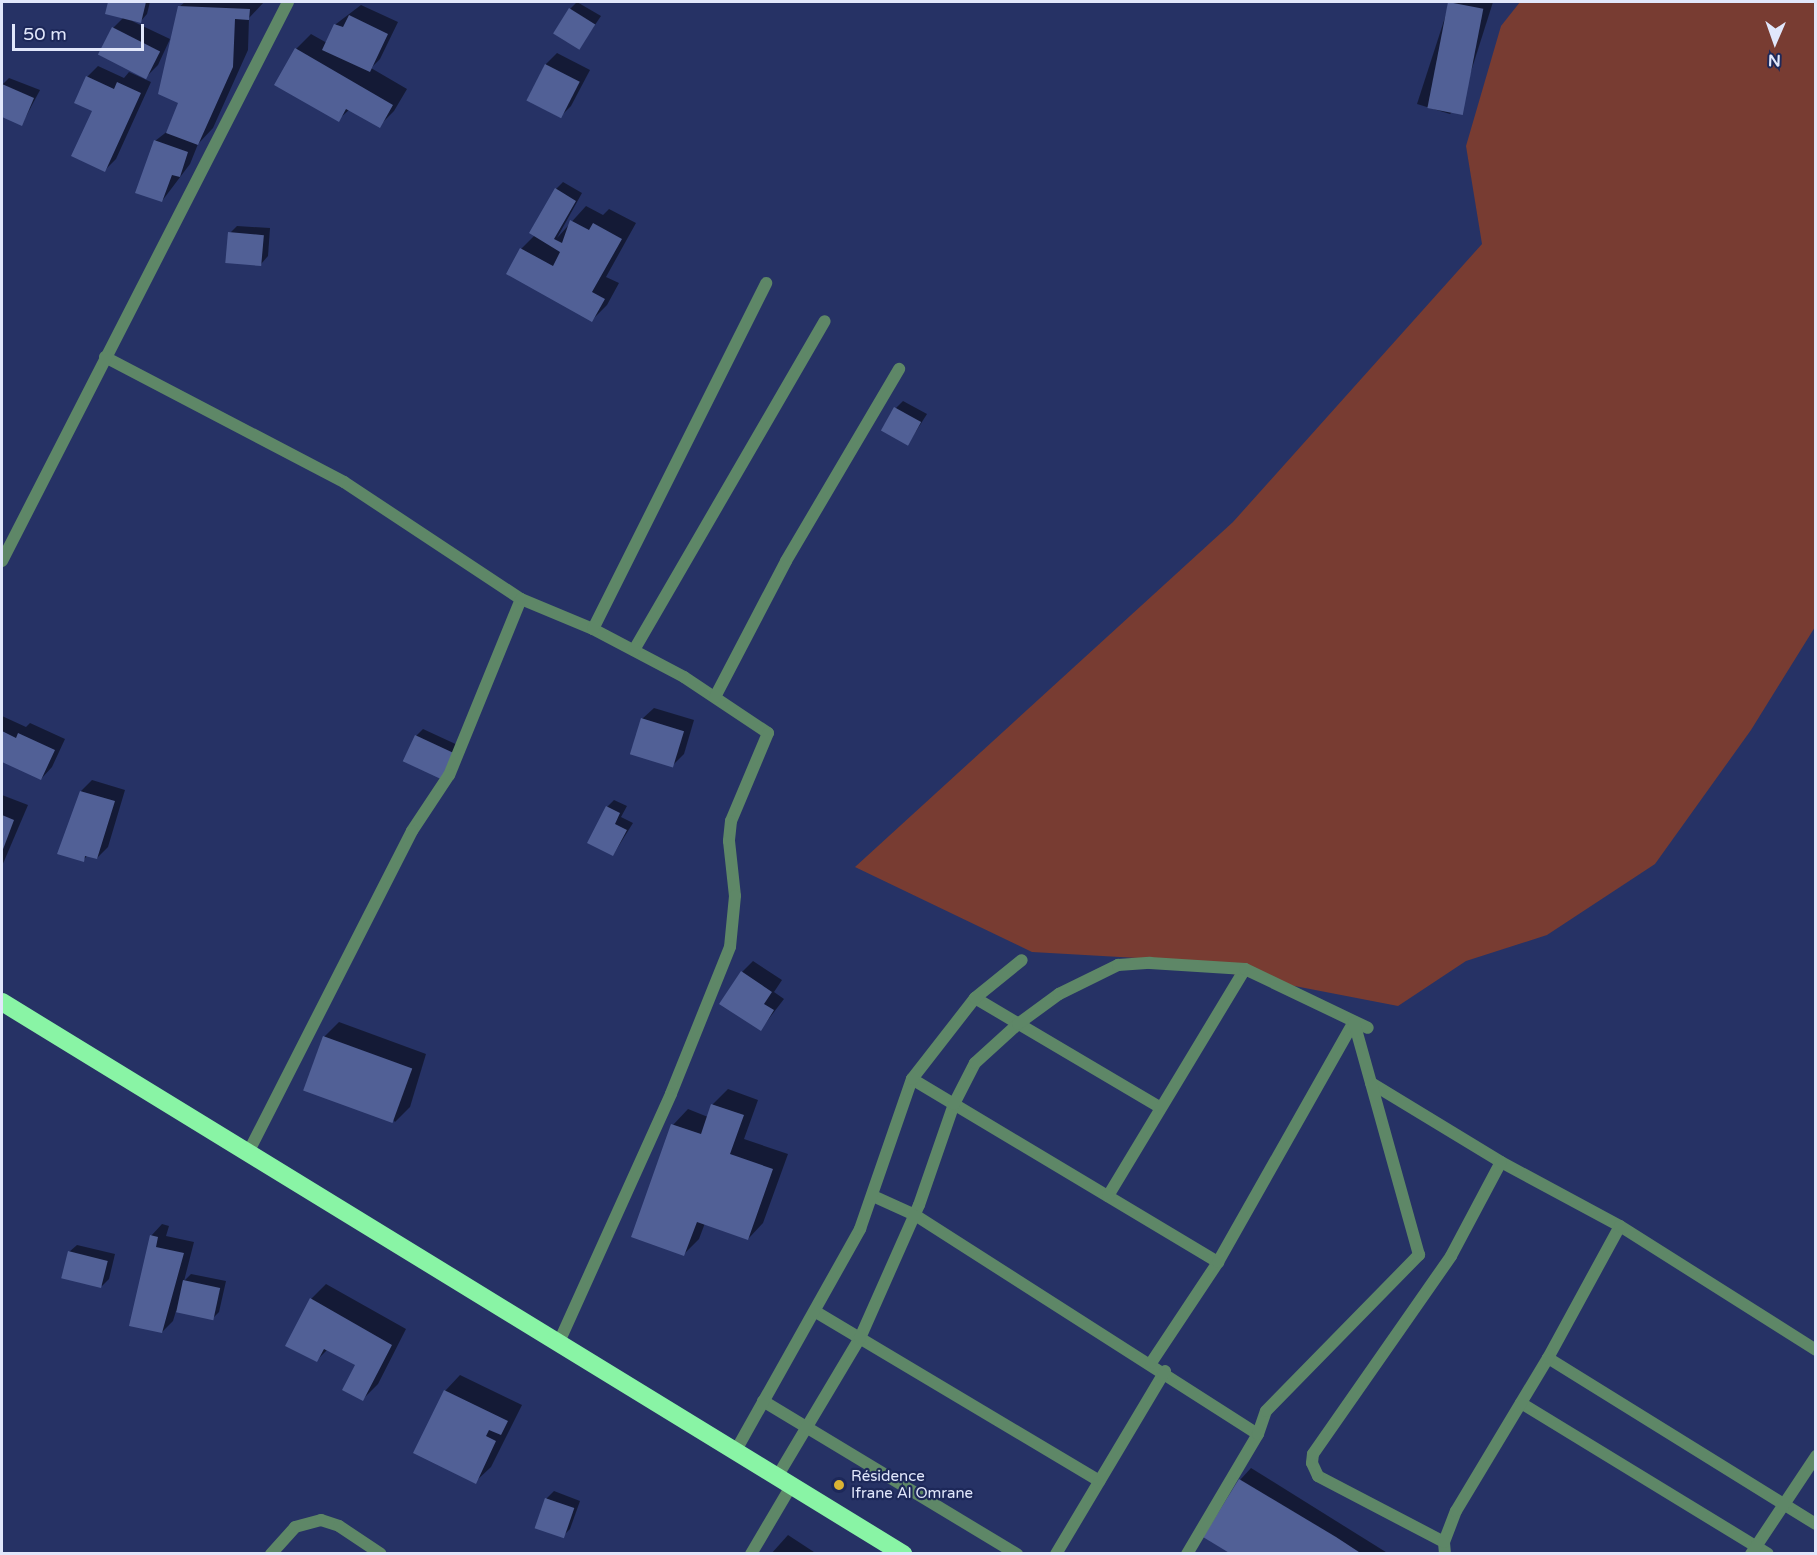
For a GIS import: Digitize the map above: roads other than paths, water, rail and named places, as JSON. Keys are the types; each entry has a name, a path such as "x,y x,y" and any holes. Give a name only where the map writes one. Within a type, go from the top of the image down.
{"highway":[{"path":"2,1002 903,1554"}],"street":[{"path":"2,561 288,2"},
{"path":"593,629 766,283"},
{"path":"634,650 825,321"},
{"path":"105,357 344,482 521,599 593,629 634,650 715,697 768,733 731,821 729,841 735,896 730,946 671,1094 558,1344"},
{"path":"715,697 786,561 899,369"},
{"path":"248,1153 412,831 449,775 521,599"},
{"path":"735,1452 816,1312 860,1229 912,1079 975,998 1022,960"},
{"path":"751,1554 807,1427 860,1338 915,1215 954,1104 975,1063 1018,1024 1059,994 1118,965 1150,963 1245,969 1368,1028"},
{"path":"1108,1196 1159,1107 1245,969"},
{"path":"975,998 1159,1107"},
{"path":"1187,1554 1258,1434 1266,1411 1419,1255 1354,1022"},
{"path":"1151,1363 1218,1262 1354,1022"},
{"path":"912,1079 1218,1262"},
{"path":"1371,1083 1501,1162 1620,1226 1815,1350"},
{"path":"1501,1162 1451,1256 1312,1454 1311,1463 1318,1476 1444,1548 1456,1511 1548,1358 1620,1226"},
{"path":"873,1196 915,1215 1165,1371 1258,1434"},
{"path":"816,1312 1100,1480"},
{"path":"1548,1358 1815,1524"},
{"path":"1056,1554 1165,1371"},
{"path":"763,1401 1017,1554"},
{"path":"1521,1403 1753,1550 1768,1554"},
{"path":"1753,1550 1785,1506 1815,1456"},
{"path":"271,1554 295,1527 321,1520 339,1526 381,1554"}],"place":[{"name":"Résidence Ifrane Al Omrane","path":"839,1485"}]}
